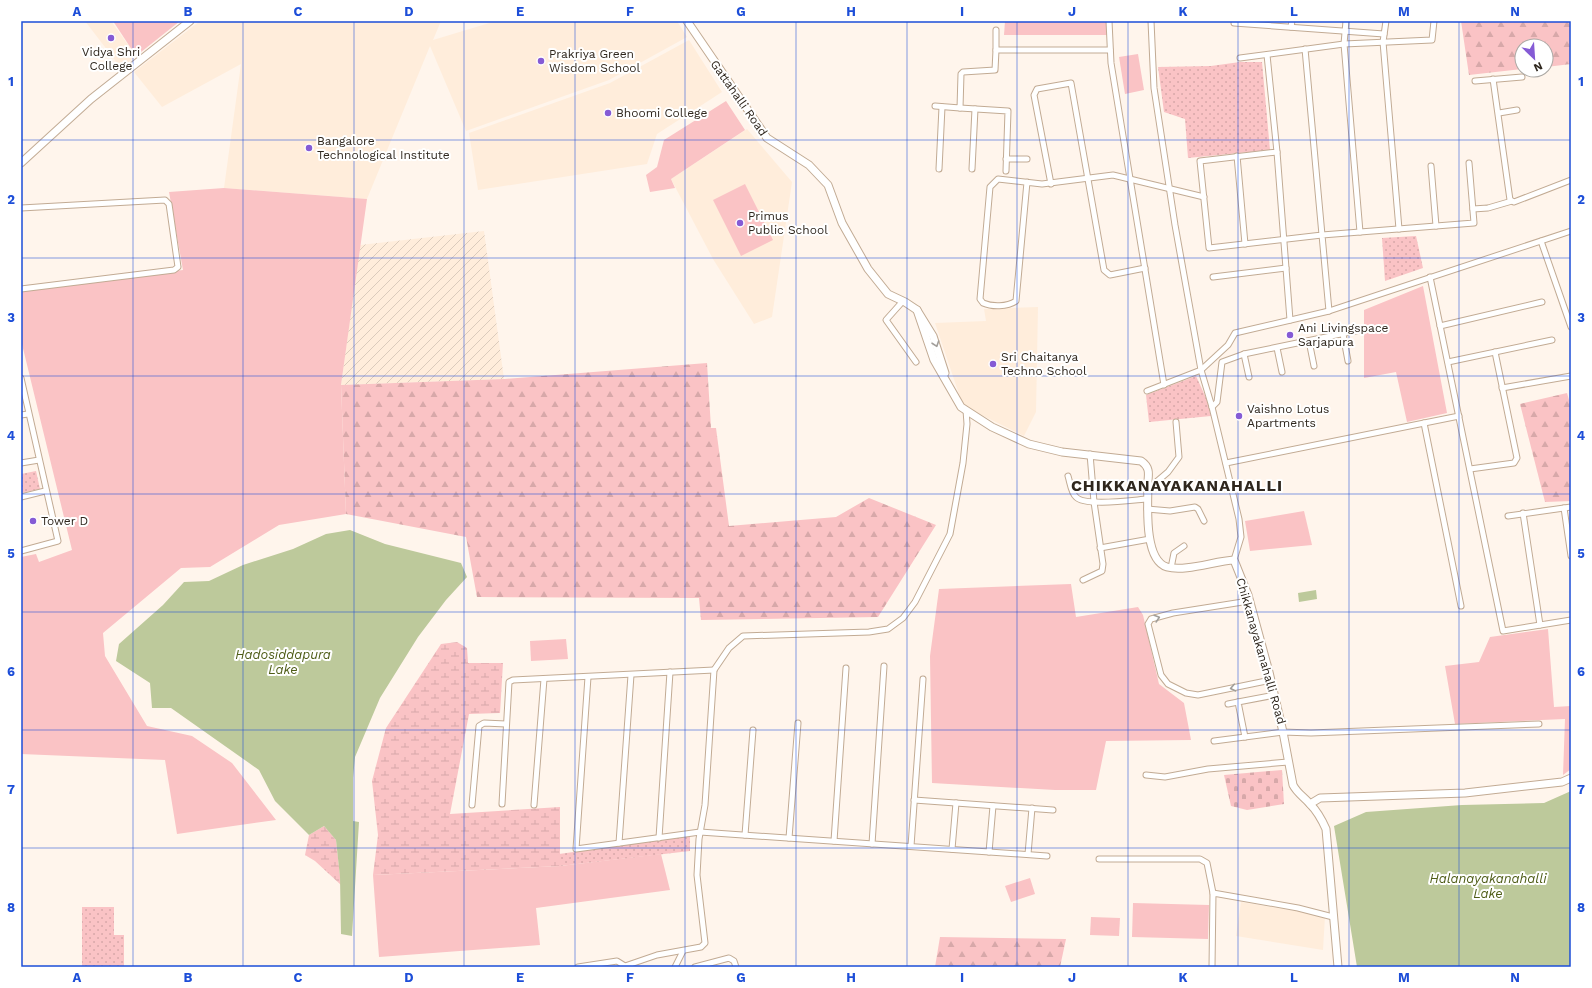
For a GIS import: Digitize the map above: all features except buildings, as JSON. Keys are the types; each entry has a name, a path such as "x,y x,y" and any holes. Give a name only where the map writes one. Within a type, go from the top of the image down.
{"main road":[{"path":"21,162 91,98 190,21"},
{"name":"Gattahalli Road","path":"687,21 767,138 809,165 828,185 842,223 868,269 888,294 917,310 934,360 961,407 966,410"},
{"path":"966,410 992,427 1029,444 1062,452 1141,461 1145,464 1149,471 1147,509 1150,539 1156,560 1160,564 1171,568 1234,560"},
{"name":"Chikkanayakanahalli Road","path":"1234,560 1249,601 1275,695 1293,785 1296,792 1310,804 1326,829 1338,967"},
{"path":"1310,804 1320,798 1465,792 1562,782 1571,778"}],"street":[{"path":"1108,21 1110,50 1164,385"},
{"path":"1151,21 1154,88 1201,370 1212,407 1239,519 1241,537 1234,560"},
{"path":"1291,27 1292,21"},
{"path":"1346,21 1344,44 1360,232"},
{"path":"1386,21 1383,42 1399,229"},
{"path":"1240,58 1344,44 1432,40 1434,21"},
{"path":"1234,23 1252,23 1384,34"},
{"path":"960,108 961,74 964,72 995,70 996,30"},
{"path":"996,50 1110,50"},
{"path":"1305,50 1329,311"},
{"path":"1267,55 1290,320"},
{"path":"1475,81 1514,78"},
{"path":"1493,79 1510,200 1512,201"},
{"path":"1051,184 1034,94 1037,89 1071,83 1074,87 1106,273 1110,275 1145,268"},
{"path":"935,106 1008,112 1006,171"},
{"path":"939,169 942,107"},
{"path":"972,169 975,109"},
{"path":"1498,113 1517,110"},
{"path":"1276,152 1200,161 1208,248 1322,235 1474,223 1469,163"},
{"path":"1237,156 1245,244"},
{"path":"1006,159 1026,159"},
{"path":"1431,166 1436,226"},
{"path":"1027,182 1016,301 1012,304 990,306 983,303 980,299 990,187 993,182 998,179 1051,184 1113,175 1204,197"},
{"path":"1473,209 1488,208 1512,201 1571,180"},
{"path":"21,208 165,200 169,204 178,266 174,270 21,289"},
{"path":"1148,392 1201,370 1228,345 1235,333 1329,311 1571,231"},
{"path":"1541,241 1571,327"},
{"path":"1214,278 1286,268"},
{"path":"1430,277 1503,631 1571,620"},
{"path":"903,301 886,320 916,362"},
{"path":"1440,326 1542,302"},
{"path":"1212,407 1217,402 1222,362 1244,354 1360,330"},
{"path":"1343,334 1348,361"},
{"path":"1448,362 1552,340"},
{"path":"1309,341 1314,366"},
{"path":"1277,348 1282,372"},
{"path":"1470,469 1516,461 1517,458 1495,352"},
{"path":"1244,354 1249,377"},
{"path":"1502,388 1571,376"},
{"path":"21,378 22,391 40,460 45,491 58,541 21,550"},
{"path":"578,967 617,961 623,966 657,955 701,947 705,943 697,875 700,832 705,805 714,670 730,648 743,636 869,632 888,629 903,618 915,602 950,534 963,463 967,424 966,410"},
{"path":"21,415 28,414"},
{"path":"1226,463 1459,416"},
{"path":"1148,489 1168,472 1179,457 1176,422"},
{"path":"1424,423 1461,606"},
{"path":"1083,580 1102,571 1103,564 1094,502 1090,454"},
{"path":"21,463 40,460"},
{"path":"1068,476 1076,497 1087,502 1147,499"},
{"path":"21,497 45,491"},
{"path":"1147,509 1170,511 1195,507 1198,509 1204,521"},
{"path":"1508,516 1571,507"},
{"path":"1564,508 1571,556"},
{"path":"1523,513 1540,625"},
{"path":"1100,548 1150,539"},
{"path":"1171,568 1174,553 1184,546"},
{"path":"1249,601 1173,613 1151,619 1148,624 1160,675 1168,684 1192,695 1271,680"},
{"path":"872,844 884,666"},
{"path":"834,841 846,668"},
{"path":"502,804 509,682 513,680 714,670"},
{"path":"659,838 670,672"},
{"path":"619,843 631,674"},
{"path":"588,677 575,848 578,849 700,832 1047,856"},
{"path":"534,805 544,679"},
{"path":"910,846 924,679"},
{"path":"1228,704 1275,695"},
{"path":"1238,702 1245,736"},
{"path":"472,805 479,726 484,723 506,724"},
{"path":"789,838 798,723"},
{"path":"1214,741 1283,732 1311,733 1539,724"},
{"path":"745,835 753,730"},
{"path":"1146,775 1157,778 1208,769 1288,762"},
{"path":"914,800 1053,810"},
{"path":"952,849 956,803"},
{"path":"989,852 993,806"},
{"path":"1028,854 1032,808"},
{"path":"1099,859 1200,859 1207,862 1213,893 1212,967"},
{"path":"1213,893 1298,908 1333,917"},
{"path":"675,967 683,950"},
{"path":"695,967 728,958 734,961 736,967"}],"shaded area":[{"name":"Vidya Shri College","path":"85,21 111,21 136,56 121,68"},
{"name":"Bangalore Technological Institute","path":"200,21 441,21 433,40 496,21 677,21 687,37 609,80 466,131 430,46 367,199 224,188 241,64 162,107 134,72"},
{"name":"Bhoomi College","path":"689,40 722,92 657,134 647,164 478,190 469,133 610,83"},
{"name":"Primus Public School","path":"747,129 792,182 772,317 754,324 713,259 671,179"},
{"path":"484,231 504,379 341,385 360,245"},
{"name":"Sri Chaitanya Techno School","path":"1038,307 1036,412 1024,436 963,406 935,323 986,321 984,309"},
{"path":"1241,902 1325,916 1323,950 1236,936"}],"green space":[{"path":"113,21 180,21 136,56"},
{"path":"1005,21 1106,21 1107,35 1004,35"},
{"path":"1461,21 1571,21 1571,64 1554,66 1554,38 1514,38 1514,70 1469,75"},
{"path":"1138,54 1144,90 1125,94 1119,57"},
{"path":"1240,62 1262,62 1270,150 1188,158 1185,119 1164,112 1158,67 1211,66"},
{"path":"726,101 745,130 671,179 675,188 650,192 646,175 657,167 664,140"},
{"path":"745,184 773,240 741,256 713,200"},
{"path":"224,188 367,199 341,385 346,514 279,525 210,567 181,568 103,633 105,656 147,726 192,736 232,763 276,820 177,834 165,760 21,754 21,557 36,554 39,562 72,550 21,340 21,290 183,270 169,192"},
{"path":"1416,236 1423,268 1385,281 1382,238"},
{"path":"1423,286 1447,413 1407,422 1396,372 1364,378 1364,310"},
{"path":"707,363 711,428 716,428 729,526 836,517 869,498 936,525 878,617 701,620 699,598 477,597 466,537 346,514 341,385 504,379"},
{"path":"1196,376 1212,411 1211,416 1149,422 1146,395"},
{"path":"1567,393 1571,407 1571,501 1545,502 1520,404"},
{"path":"36,471 40,489 21,493 21,474"},
{"path":"1304,511 1312,545 1250,551 1245,521"},
{"path":"1071,584 1076,617 1138,607 1143,615 1159,684 1184,703 1191,740 1106,741 1096,790 1055,790 932,783 930,656 939,589"},
{"path":"1548,629 1554,707 1571,706 1571,769 1563,775 1565,719 1455,724 1445,666 1479,662 1490,637"},
{"path":"566,639 568,659 531,661 530,641"},
{"path":"457,642 467,648 468,663 503,663 500,713 469,714 450,814 560,807 560,866 373,875 378,835 372,781 386,728 441,644"},
{"path":"1282,770 1284,804 1247,810 1231,806 1224,775"},
{"path":"324,826 336,840 341,885 315,861 305,855 309,835"},
{"path":"690,836 690,851 560,866 559,854"},
{"path":"661,854 670,890 536,908 540,945 379,957 373,875 560,866"},
{"path":"1030,878 1035,894 1011,902 1005,886"},
{"path":"1133,903 1209,905 1208,939 1132,937"},
{"path":"82,907 114,907 114,935 124,935 124,967 82,967"},
{"path":"1091,917 1120,918 1119,936 1090,935"},
{"path":"940,937 1066,939 1060,967 935,967"}],"water":[{"name":"Hadosiddapura Lake","path":"350,530 385,544 461,563 467,577 446,600 418,637 380,698 355,757 353,778 353,821 359,822 352,936 341,934 340,877 336,840 324,826 309,835 275,801 259,770 171,708 152,708 150,683 116,661 119,644 163,605 184,582 209,581 243,565 293,549 326,534"},
{"path":"1316,590 1317,599 1299,602 1298,593"},
{"name":"Halanayakanahalli Lake","path":"1571,791 1571,967 1357,967 1334,826 1366,812 1462,805 1544,803"}],"place":[{"name":"Vidya Shri College","path":"111,38"},
{"name":"Prakriya Green Wisdom School","path":"541,61"},
{"name":"Bhoomi College","path":"608,113"},
{"name":"Bangalore Technological Institute","path":"309,148"},
{"name":"Primus Public School","path":"740,223"},
{"name":"Ani Livingspace Sarjapura","path":"1290,335"},
{"name":"Sri Chaitanya Techno School","path":"993,364"},
{"name":"Vaishno Lotus Apartments","path":"1239,416"},
{"name":"Tower D","path":"33,521"}],"district":[{"name":"CHIKKANAYAKANAHALLI","path":"1177,485"}]}
